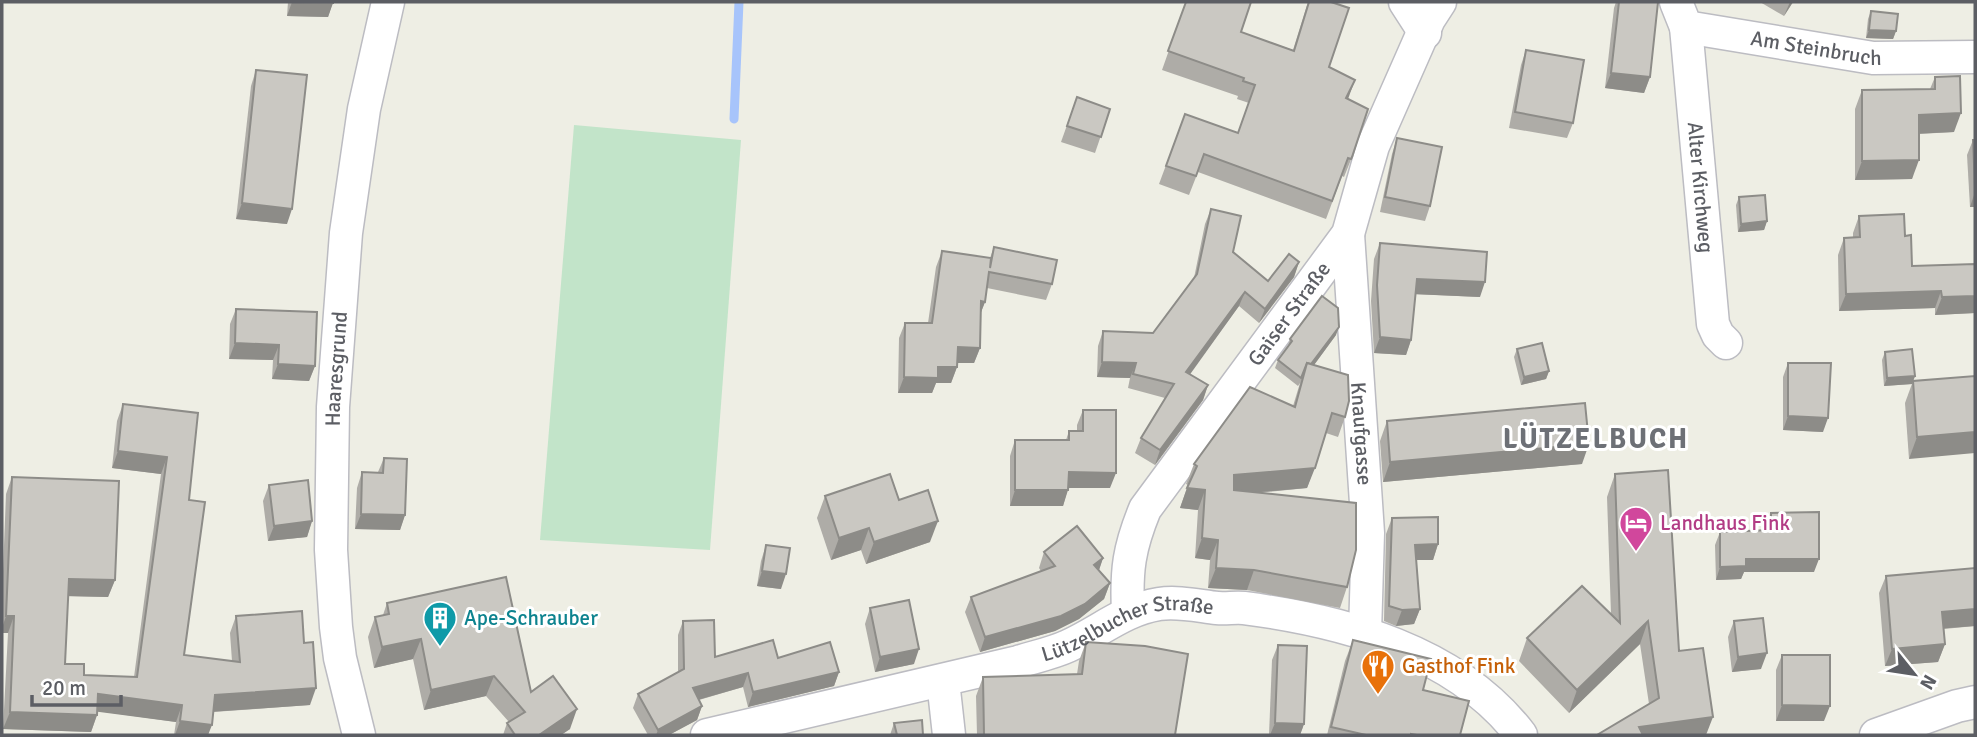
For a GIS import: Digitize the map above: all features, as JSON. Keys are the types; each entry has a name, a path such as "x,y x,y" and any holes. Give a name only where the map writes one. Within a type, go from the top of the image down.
{"street":[{"name":"Haaresgrund","path":"359,735 340,658 336,627 331,550 333,407 346,233 363,109 388,2"},
{"path":"1405,2 1425,33"},
{"name":"Gaiser Straße","path":"1128,612 1126,575 1133,538 1145,509 1348,234 1373,146 1429,19 1440,2"},
{"name":"Am Steinbruch","path":"1681,14 1873,58 1975,57"},
{"name":"Alter Kirchweg","path":"1681,14 1713,324 1726,343"},
{"name":"Knaufgasse","path":"1348,234 1368,533 1365,633"},
{"name":"Lützelbucher Straße","path":"707,735 1018,662 1067,646 1128,612 1161,603 1241,608 1302,618 1365,633 1420,656 1473,686 1505,715 1521,735"},
{"path":"943,681 949,735"},
{"path":"1876,735 1975,702"}],"green space":[{"path":"574,125 741,140 710,550 540,540"}],"building":[{"path":"1186,2 1251,2 1241,32 1294,51 1309,2 1331,2 1349,8 1329,67 1355,80 1346,98 1368,109 1352,157 1348,158 1332,201 1204,154 1196,176 1166,166 1185,114 1238,133 1255,85 1243,81 1244,78 1168,51"},
{"path":"1619,2 1658,2 1650,77 1611,73"},
{"path":"1871,11 1898,14 1896,31 1869,30"},
{"path":"1526,50 1584,60 1573,123 1515,112"},
{"path":"256,70 307,75 292,209 242,203"},
{"path":"1960,76 1961,113 1919,115 1919,160 1862,161 1862,90 1935,89 1935,77"},
{"path":"1077,97 1110,109 1101,137 1067,126"},
{"path":"1397,138 1442,147 1430,206 1385,197"},
{"path":"1973,140 1975,140 1975,188"},
{"path":"1765,195 1767,221 1741,224 1739,197"},
{"path":"1211,209 1241,216 1233,252 1268,281 1289,254 1299,262 1265,309 1245,292 1186,372 1208,385 1160,450 1141,438 1174,384 1133,374 1136,363 1102,362 1103,331 1153,333 1197,274"},
{"path":"1904,214 1905,236 1911,235 1912,266 1975,264 1975,296 1942,297 1941,291 1846,294 1844,238 1860,237 1859,216"},
{"path":"1380,243 1487,252 1485,282 1417,279 1411,340 1380,337 1377,285"},
{"path":"994,247 1057,260 1052,284 989,272 985,302 981,301 980,348 958,347 957,367 938,367 938,378 904,377 905,323 932,323 942,251 991,258 990,268"},
{"path":"1322,296 1338,308 1339,327 1311,364 1307,363 1301,378 1278,360"},
{"path":"236,309 317,312 315,366 278,364 279,345 235,343"},
{"path":"1542,343 1549,371 1524,377 1517,349"},
{"path":"1912,349 1915,376 1887,378 1885,352"},
{"path":"1307,363 1348,375 1349,401 1345,417 1332,413 1315,468 1234,475 1234,490 1356,503 1356,550 1347,587 1254,570 1216,568 1218,540 1202,538 1205,490 1187,488 1197,466 1194,464 1250,387 1295,407"},
{"path":"1788,363 1831,363 1828,418 1788,416"},
{"path":"1975,376 1975,432 1917,437 1913,381"},
{"path":"1585,403 1589,444 1390,462 1387,421"},
{"path":"123,404 198,413 189,500 205,502 184,655 240,662 236,616 302,611 304,643 313,642 316,688 215,695 212,725 180,721 182,705 98,694 97,715 10,712 14,616 6,616 12,477 119,481 115,580 69,579 65,664 84,664 84,675 137,677 167,457 118,451"},
{"path":"1083,410 1116,410 1116,473 1069,472 1068,490 1015,490 1015,440 1069,440 1069,431 1083,431"},
{"path":"384,458 407,459 405,515 361,514 362,472 383,473"},
{"path":"1668,470 1679,651 1703,648 1713,717 1639,727 1643,735 1597,735 1659,698 1648,621 1577,690 1527,638 1582,586 1620,623 1615,474"},
{"path":"890,474 899,500 928,490 938,521 874,542 869,528 839,538 825,496"},
{"path":"308,480 312,521 274,526 269,485"},
{"path":"1819,512 1819,559 1746,559 1746,566 1720,567 1720,532 1771,530 1771,513"},
{"path":"1438,517 1438,544 1415,545 1420,609 1402,610 1389,606 1392,518"},
{"path":"1077,526 1103,558 1094,565 1110,583 1085,604 1061,616 985,637 971,597 1055,566 1044,552"},
{"path":"766,545 790,548 786,574 762,571"},
{"path":"1975,568 1975,609 1942,612 1945,644 1892,649 1886,576"},
{"path":"506,577 531,692 553,676 577,709 539,735 515,735 507,723 525,712 494,676 431,690 421,639 382,647 375,617 389,614 387,603"},
{"path":"909,600 919,649 880,657 870,608"},
{"path":"1763,618 1767,653 1738,657 1734,621"},
{"path":"714,620 715,657 773,640 778,658 830,642 839,672 753,692 748,673 693,688 702,706 658,730 638,694 684,669 683,621"},
{"name":"Gasthof Fink","path":"1353,640 1431,659 1423,690 1469,701 1460,735 1366,735 1331,727"},
{"path":"1086,642 1145,646 1188,654 1175,735 984,735 983,677 1082,674"},
{"path":"1278,645 1307,646 1304,724 1275,723"},
{"path":"1782,655 1830,655 1830,706 1782,705"},
{"path":"922,720 923,735 897,735 894,723"}],"waterway":[{"path":"734,119 739,2"}],"place":[{"name":"Landhaus Fink","path":"1636,553"},
{"name":"Ape-Schrauber","path":"440,648"},
{"name":"Gasthof Fink","path":"1378,696"}],"district":[{"name":"LÜTZELBUCH","path":"1596,439"}]}
